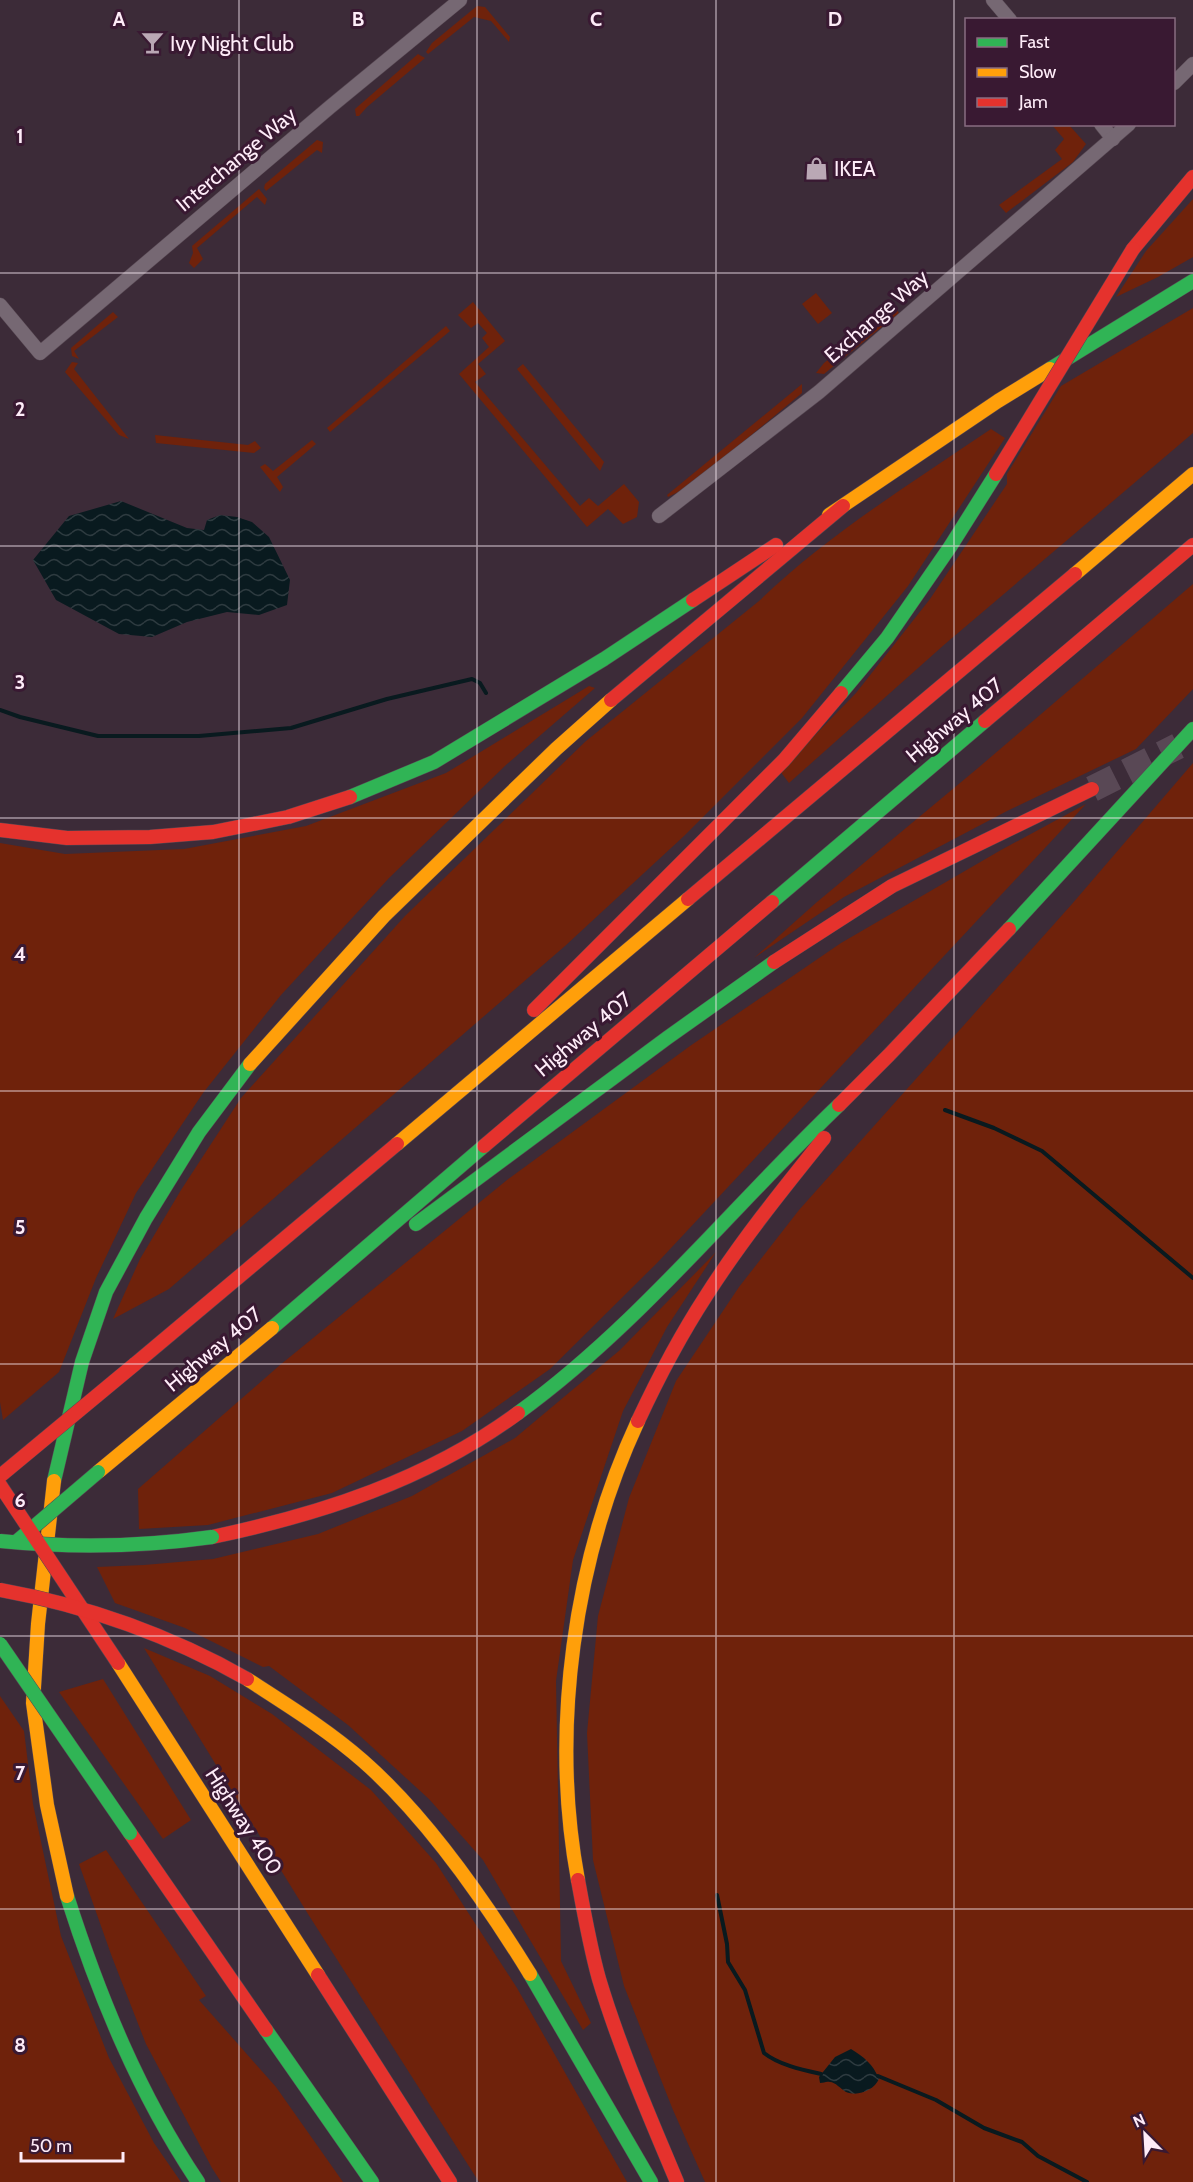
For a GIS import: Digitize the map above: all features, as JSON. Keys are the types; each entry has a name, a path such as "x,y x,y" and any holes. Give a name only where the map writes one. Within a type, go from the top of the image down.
{"highway":[{"path":"426,1120 659,883 784,760 887,638 950,547 1133,249 1193,177"},
{"path":"0,830 67,838 150,837 213,832 288,817 362,793 434,762 604,659 775,545 843,506 998,401 1193,280"},
{"name":"Highway 407","path":"0,1476 1193,474"},
{"path":"198,2182 180,2155 139,2081 86,1955 63,1884 49,1816 33,1703 52,1491 82,1362 106,1292 146,1218 200,1132 260,1051 384,916 556,749 656,661 843,506"},
{"name":"Highway 407","path":"0,1555 302,1303 486,1144 1193,545"},
{"path":"0,1541 65,1546 123,1546 180,1542 294,1519 393,1486 454,1455 506,1421 556,1385 648,1300 776,1166 904,1041 1193,729"},
{"path":"302,1303 471,1185 667,1038 792,950 892,886 1092,789"},
{"path":"677,2182 636,2083 611,2013 591,1950 580,1899 574,1858 567,1771 567,1687 582,1587 605,1501 631,1432 662,1370 704,1298 788,1183 904,1041"},
{"name":"Highway 400","path":"0,1485 118,1663 450,2182"},
{"path":"0,1590 66,1604 138,1627 194,1650 247,1679 306,1717 363,1761 406,1804 448,1855 490,1912 530,1974 651,2182"},
{"path":"0,1644 372,2182"}],"street":[{"name":"Interchange Way","path":"0,305 40,352 460,0"},
{"path":"993,0 1008,18"},
{"path":"1175,81 1193,64"},
{"path":"1103,126 1113,139"},
{"name":"Exchange Way","path":"659,516 819,392 1127,126"}],"shaded area":[{"path":"477,6 485,7 510,37 509,42 491,21 474,17 428,54 426,52 432,43"},
{"path":"418,54 425,58 359,116 356,116 355,109"},
{"path":"1053,126 1070,126 1086,144 1073,162 1006,213 999,205 1062,159 1055,150 1064,139"},
{"path":"317,140 323,142 322,153 317,150 266,191 265,184"},
{"path":"259,189 267,199 265,205 257,197 197,248 203,259 194,268 189,263 193,253 192,246"},
{"path":"1193,199 1193,257 1116,297 1146,251"},
{"path":"816,293 832,313 818,324 802,304"},
{"path":"473,302 505,341 478,364 486,374 475,382 580,506 589,498 598,506 624,484 639,502 637,517 623,524 608,509 587,527 459,374 489,347 482,338 487,333 478,323 471,328 458,315"},
{"path":"894,306 899,313 824,374 816,373 824,363 861,333 864,337 870,325"},
{"path":"1193,308 1193,433 945,644 789,783 780,771 856,693 930,599 1007,484 1007,474 1061,386"},
{"path":"113,312 118,317 74,351 79,359 72,356 71,348"},
{"path":"446,326 450,331 330,432 327,428"},
{"path":"72,362 78,363 74,369 129,439 119,435 65,372"},
{"path":"523,364 604,462 600,471 517,369"},
{"path":"802,384 802,393 690,486 668,497 667,495"},
{"path":"991,429 1005,438 908,586 802,718 684,836 565,946 169,1289 113,1319 140,1259 181,1190 241,1098 405,916 586,741 759,601 813,554 901,489"},
{"path":"155,435 248,445 255,441 261,448 254,453 156,443"},
{"path":"312,440 316,444 277,477 283,487 280,492 260,467 265,464 273,471"},
{"path":"1193,584 1193,689 1136,749 1007,811 844,897 754,958 817,902"},
{"path":"589,686 595,688 507,764 389,878 281,995 203,1093 136,1193 96,1278 59,1372 3,1420 0,1402 0,843 65,854 184,849 306,826 446,773"},
{"path":"1193,763 1193,2182 705,2182 673,2110 624,1986 593,1860 587,1733 598,1616 629,1498 676,1381 739,1287 799,1210 1072,904"},
{"path":"1086,804 657,1263 550,1369 462,1431 332,1493 208,1525 139,1529 138,1489 280,1365 507,1180 690,1046 841,943 1001,850"},
{"path":"716,1252 667,1327 623,1411 573,1560 556,1681 561,1961 591,2023 583,2030 483,1860 429,1799 348,1725 269,1666 263,1667 185,1628 115,1603 97,1567 213,1559 318,1534 412,1496 515,1438 620,1350"},
{"path":"144,1648 210,1676 272,1714 371,1790 436,1863 517,1988 627,2182 479,2182 308,1914"},
{"path":"103,1679 191,1820 163,1839 59,1692"},
{"path":"0,1696 24,1731 33,1804 61,1936 109,2058 154,2143 181,2182 0,2182"},
{"path":"106,1850 206,1996 199,2000 276,2087 343,2182 221,2182 146,2044 79,1864"}],"water":[{"path":"121,501 187,528 204,530 207,520 220,515 252,522 269,537 290,580 287,605 259,615 227,612 187,622 152,637 119,634 56,600 33,560 69,516"},
{"path":"851,2049 871,2065 879,2079 877,2083 865,2092 856,2094 846,2092 832,2082 820,2083 819,2077 835,2057"}],"waterway":[{"path":"0,710 98,736 199,736 291,728 387,699 472,679 480,683 486,693"},
{"path":"945,1110 994,1128 1042,1151 1193,1278"},
{"path":"717,1895 727,1944 728,1962 745,1990 764,2053 784,2064 821,2074"},
{"path":"878,2076 936,2100 984,2128 1022,2142 1038,2156 1087,2182"}],"tunnel":[{"path":"1092,789 1178,746"}],"traffic: fast":[{"path":"1050,369 1193,281"},
{"path":"841,693 887,638 950,547 996,474"},
{"path":"350,797 434,762 604,659 693,600"},
{"path":"772,902 985,721"},
{"path":"1009,929 1193,729"},
{"path":"416,1224 667,1038 774,962"},
{"path":"54,1481 82,1362 106,1292 146,1218 199,1132 250,1064"},
{"path":"518,1413 604,1343 839,1105"},
{"path":"272,1328 484,1146"},
{"path":"16,1542 98,1472"},
{"path":"0,1541 53,1545 106,1545 159,1543 212,1537"},
{"path":"0,1644 130,1833"},
{"path":"67,1896 122,2044 157,2114 198,2182"},
{"path":"530,1974 651,2182"},
{"path":"266,2030 372,2182"}],"traffic: slow":[{"path":"829,515 998,401 1050,369"},
{"path":"1075,574 1193,474"},
{"path":"250,1064 384,916 556,749 611,700"},
{"path":"397,1144 688,899"},
{"path":"98,1472 272,1328"},
{"path":"578,1880 570,1823 567,1764 568,1705 574,1646 584,1587 598,1530 616,1474 638,1421"},
{"path":"54,1481 38,1624 33,1703 47,1805 67,1896"},
{"path":"118,1663 318,1975"},
{"path":"247,1679 336,1739 387,1784 433,1834 475,1890 530,1974"}],"traffic: jam":[{"path":"1133,249 1193,177"},
{"path":"996,474 1133,249"},
{"path":"611,700 843,506"},
{"path":"693,600 776,545"},
{"path":"985,721 1193,545"},
{"path":"688,899 1075,574"},
{"path":"534,1010 784,760 841,693"},
{"path":"774,962 892,886 1092,789"},
{"path":"0,830 67,838 150,837 213,832 288,817 350,797"},
{"path":"484,1146 772,902"},
{"path":"839,1105 1009,929"},
{"path":"638,1421 678,1342 719,1276 824,1138"},
{"path":"135,1364 397,1144"},
{"path":"0,1476 135,1364"},
{"path":"212,1537 293,1517 372,1492 447,1457 483,1437 518,1413"},
{"path":"0,1485 118,1663"},
{"path":"0,1590 65,1604 127,1624 188,1649 247,1679"},
{"path":"130,1833 266,2030"},
{"path":"578,1880 587,1930 607,2005 635,2082 677,2182"},
{"path":"318,1975 450,2182"}],"place":[{"name":"Ivy Night Club","path":"152,43"},
{"name":"IKEA","path":"816,168"}]}
